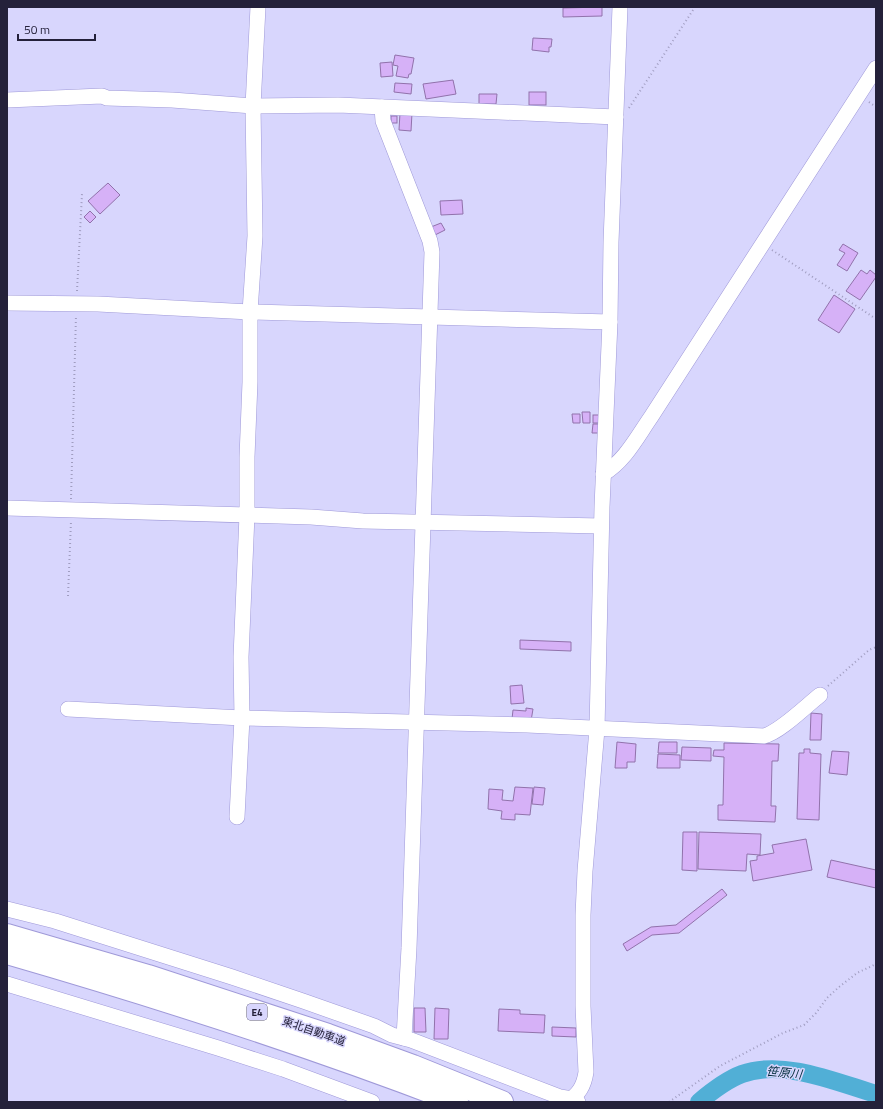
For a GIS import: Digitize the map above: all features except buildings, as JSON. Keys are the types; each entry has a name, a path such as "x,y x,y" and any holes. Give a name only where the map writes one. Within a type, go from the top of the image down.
{"highway":[{"name":"東北自動車道","path":"7,935 148,976 328,1035 413,1066 502,1102"},
{"name":"東北自動車道","path":"7,953 150,995 332,1055 456,1102"}],"street":[{"path":"237,817 242,718 241,657 247,515 250,312 254,236 253,106 258,7"},
{"path":"7,909 55,922 232,977 303,1001 374,1026 392,1035 404,1038 560,1097 573,1101 582,1089 586,1072 583,1006 583,915 585,871 597,729 601,526 610,322 611,242 620,7"},
{"path":"603,474 613,467 626,454 876,68"},
{"path":"7,100 102,96 107,98 172,100 253,106 338,105 616,117"},
{"path":"382,107 384,126 432,246 409,948 404,1038"},
{"path":"7,303 76,304 250,312 610,322"},
{"path":"7,508 247,515 423,523 601,526"},
{"path":"68,710 242,718 527,725 764,736 777,730 820,695"},
{"path":"7,984 283,1069 372,1102"}],"path":[{"path":"616,117 620,117 627,113 695,7"},
{"path":"68,596 76,304 82,194"},
{"path":"763,244 876,319"},
{"path":"820,695 868,650 876,647"},
{"path":"668,1102 720,1066 783,1033 804,1025 816,1013 827,998 839,987 858,973 876,964"}],"waterway":[{"name":"笹原川","path":"699,1102 719,1086 736,1076 758,1070 775,1069 827,1078 876,1094"}]}
